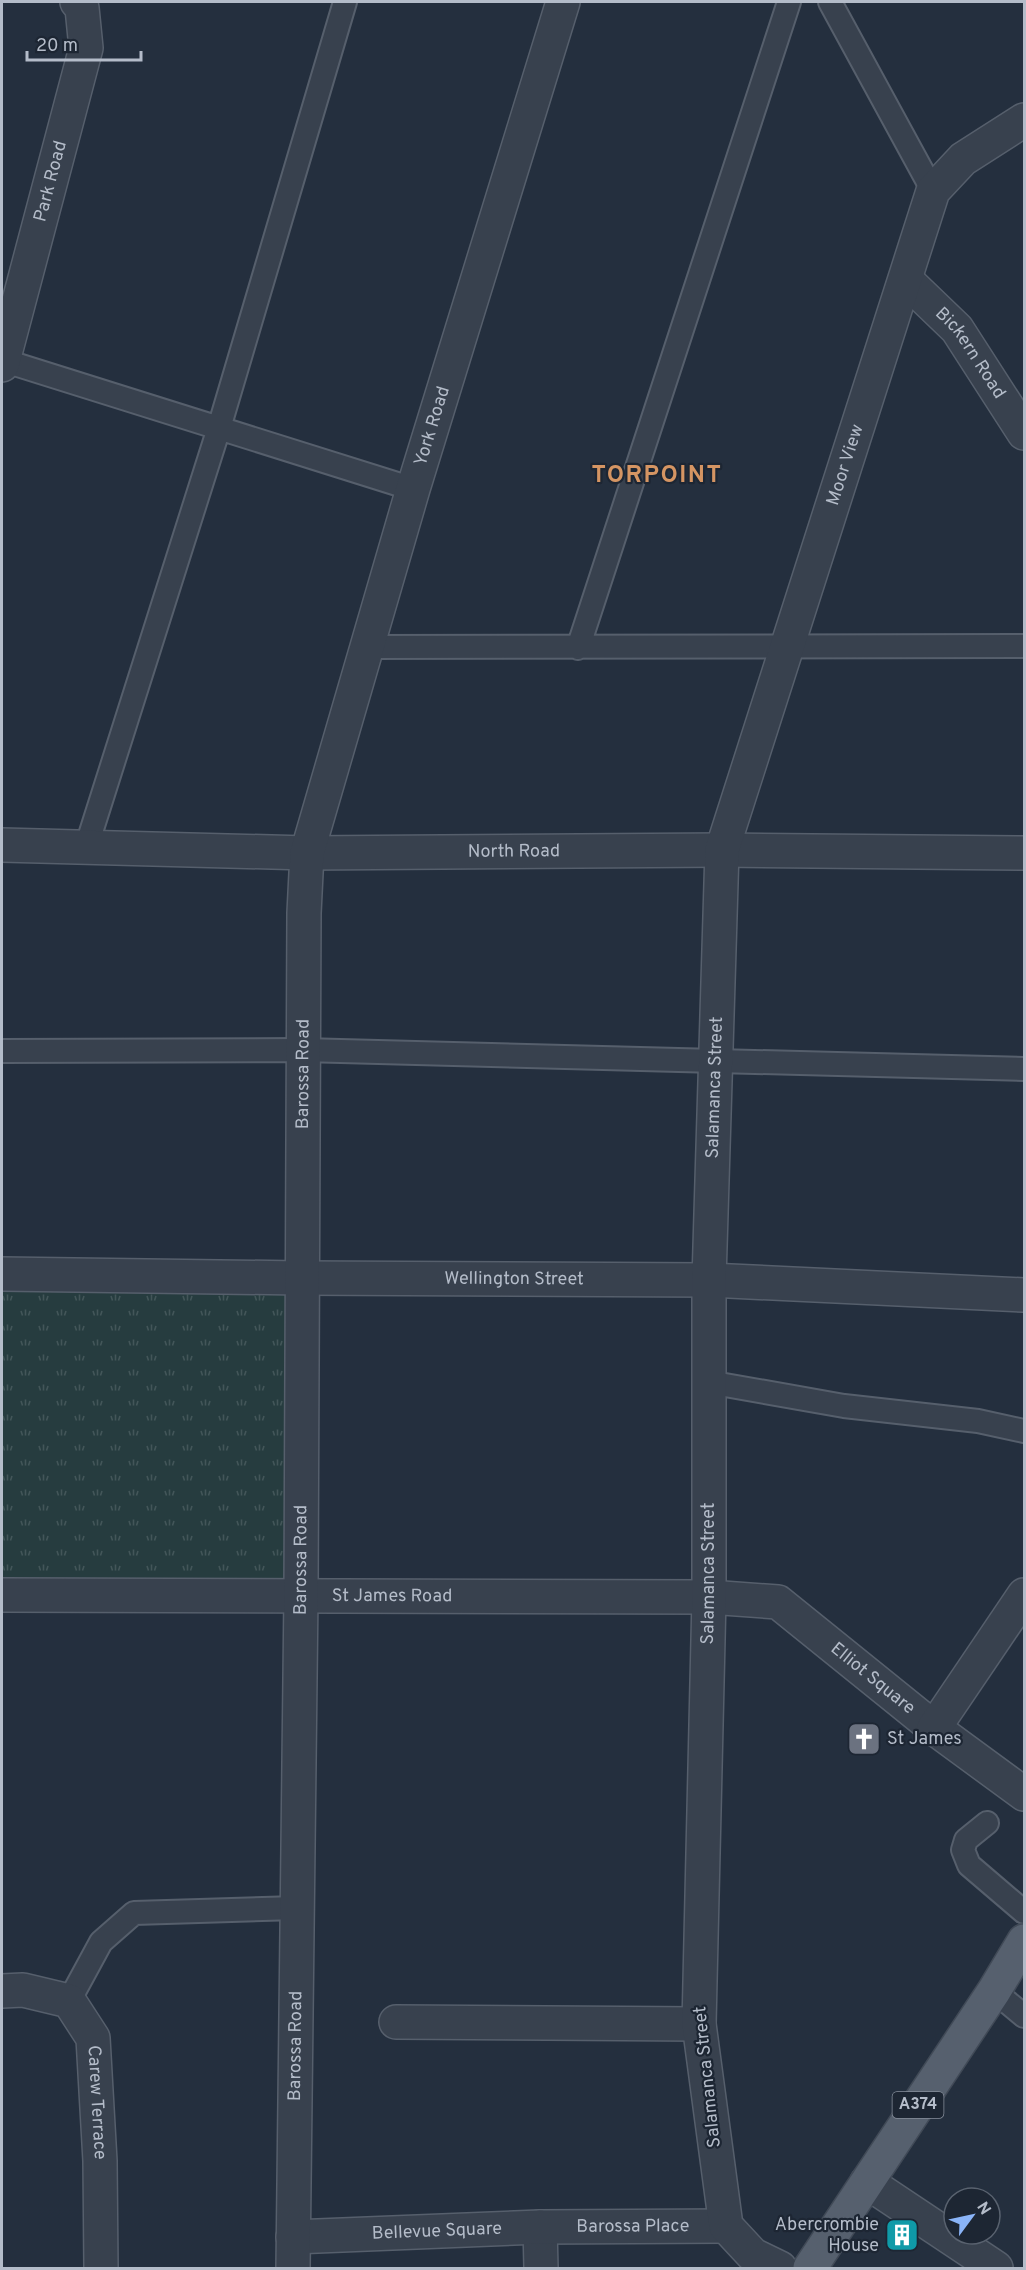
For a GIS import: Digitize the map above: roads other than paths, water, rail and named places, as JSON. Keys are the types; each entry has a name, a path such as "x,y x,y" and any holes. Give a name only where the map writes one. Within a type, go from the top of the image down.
{"main road":[{"name":"A374","path":"810,2268 994,1991 1024,1941"}],"street":[{"name":"Park Road","path":"2,362 86,48 82,8 77,2"},
{"name":"York Road","path":"307,853 413,489 563,2"},
{"name":"Moor View","path":"722,850 933,191 963,159 1024,120"},
{"name":"Bickern Road","path":"906,280 957,328 1024,433"},
{"name":"North Road","path":"2,845 307,853 722,850 1024,853"},
{"name":"Salamanca Street","path":"722,850 709,1280 709,1597 699,2024 726,2226"},
{"name":"Barossa Road","path":"293,2253 301,1594 304,912 307,853"},
{"name":"Wellington Street","path":"2,1274 709,1280 1024,1294"},
{"name":"St James Road","path":"2,1595 301,1594 709,1597"},
{"path":"934,1728 1024,1595"},
{"name":"Elliot Square","path":"709,1597 778,1602 934,1728 1024,1794"},
{"path":"2,1991 23,1990 69,2001"},
{"name":"Carew Terrace","path":"69,2001 93,2038 100,2161 101,2268"},
{"path":"396,2022 699,2024"},
{"path":"867,2182 996,2268"},
{"path":"726,2226 753,2255 780,2268"},
{"name":"Barossa Place","path":"540,2227 726,2226"},
{"path":"540,2227 541,2268"},
{"name":"Bellevue Square","path":"293,2253 540,2227"}],"lane":[{"path":"86,848 219,428 345,2"},
{"path":"578,648 789,2"},
{"path":"830,2 933,191"},
{"path":"2,362 413,489"},
{"path":"367,647 1024,646"},
{"path":"2,1051 303,1050 1024,1069"},
{"path":"708,1382 844,1406 978,1421 1024,1431"},
{"path":"987,1823 966,1840 963,1850 969,1865 1024,1912"},
{"path":"69,2001 101,1942 134,1913 297,1908"},
{"path":"994,1991 1024,2016"}],"place":[{"name":"St James","path":"864,1739"},
{"name":"Abercrombie House","path":"902,2235"}],"district":[{"name":"TORPOINT","path":"657,476"}]}
